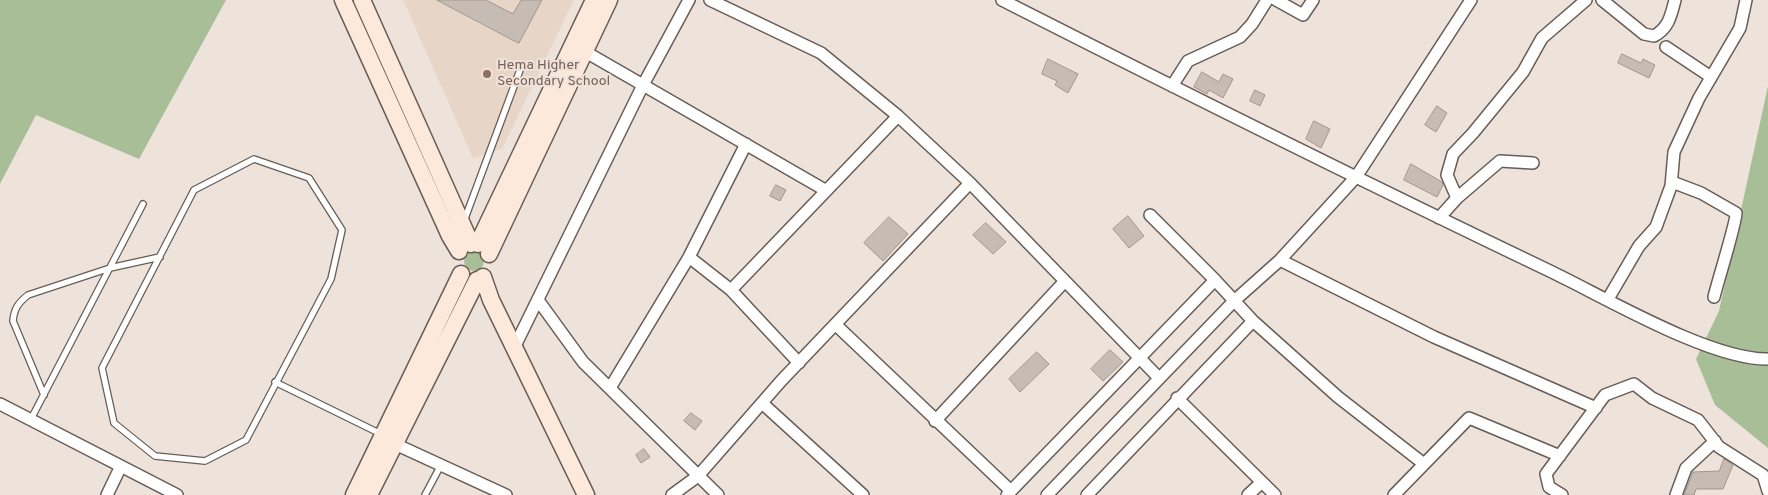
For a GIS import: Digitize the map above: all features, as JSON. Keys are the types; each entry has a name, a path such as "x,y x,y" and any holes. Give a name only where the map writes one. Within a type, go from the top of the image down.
{"street":[{"path":"343,0 450,236 474,249 491,266 474,277 389,440 354,495"},
{"path":"362,0 462,226 474,249"},
{"path":"474,249 594,0"},
{"path":"586,495 491,300 474,277 456,265 474,249 584,50 609,0"},
{"path":"514,348 643,85 688,0"},
{"path":"710,0 821,53 898,116 970,183 1159,378"},
{"path":"1002,0 1017,3 1172,86 1439,218 1695,340 1750,358 1768,359"},
{"path":"1172,86 1188,61 1240,37 1252,24 1267,0"},
{"path":"1276,0 1303,15 1313,0"},
{"path":"1047,495 1234,301 1280,260 1356,177 1471,0"},
{"path":"1457,198 1447,175 1453,154 1523,72 1542,38 1586,0"},
{"path":"1602,0 1644,34 1654,36 1662,32 1669,23 1675,0"},
{"path":"1608,299 1639,246 1656,227 1672,182 1674,152 1699,98 1740,28 1746,0"},
{"path":"1666,47 1711,77"},
{"path":"584,50 825,190"},
{"path":"730,290 898,116"},
{"path":"610,388 689,257 746,144"},
{"path":"1439,218 1457,198 1500,161 1533,163"},
{"path":"1672,182 1701,193 1736,213 1736,222 1723,258 1714,298"},
{"path":"672,495 698,476 799,363 970,183"},
{"path":"1150,215 1253,321 1338,397 1424,464"},
{"path":"689,257 730,290 799,363"},
{"path":"1280,260 1434,337 1596,408"},
{"path":"836,325 1009,493 1215,280"},
{"path":"934,421 1065,282"},
{"path":"538,300 583,362 718,495"},
{"path":"1087,495 1177,398 1253,321"},
{"path":"1562,495 1546,491 1546,474 1605,395 1634,384 1652,398 1693,416 1725,452 1763,475 1768,491"},
{"path":"1177,398 1275,495"},
{"path":"762,403 863,495"},
{"path":"0,404 177,495"},
{"path":"1394,495 1468,418 1560,456"},
{"path":"389,440 506,495"},
{"path":"369,495 389,440"},
{"path":"1676,495 1686,468 1715,441"},
{"path":"107,495 121,466"},
{"path":"1248,495 1262,482"}],"lane":[{"path":"462,226 520,70"},
{"path":"254,160 309,178 342,230 331,279 246,440 205,461 155,456 114,423 102,368 160,257 194,190 254,160"},
{"path":"31,420 143,204"},
{"path":"44,395 14,322 14,311 28,294 110,268 160,257"},
{"path":"275,382 389,440"},
{"path":"425,495 441,465"}],"shaded area":[{"name":"Hema Higher Secondary School","path":"403,0 574,0 502,149 473,158"}],"green space":[{"path":"0,0 226,0 139,159 36,115 0,184"},
{"path":"1768,86 1768,448 1715,405 1696,359 1719,311"},
{"path":"474,251 481,254 484,261 481,268 474,271 467,268 464,261 467,254"}],"building":[{"path":"437,0 486,0 513,14 521,0 542,0 519,43"},
{"path":"1622,54 1641,63 1643,59 1655,65 1649,78 1618,63"},
{"path":"1048,59 1078,74 1068,93 1055,85 1057,81 1042,74"},
{"path":"1202,72 1219,82 1223,74 1233,79 1223,98 1209,90 1207,94 1194,87"},
{"path":"1255,90 1265,95 1260,106 1250,101"},
{"path":"1437,106 1447,113 1436,132 1425,125"},
{"path":"1314,121 1330,129 1321,148 1306,139"},
{"path":"1411,164 1442,182 1443,185 1437,197 1404,180"},
{"path":"776,185 786,190 780,201 770,196"},
{"path":"1128,216 1144,236 1129,248 1113,229"},
{"path":"889,217 908,234 883,261 864,243"},
{"path":"986,223 1006,242 993,254 973,235"},
{"path":"1110,350 1123,362 1103,381 1091,369"},
{"path":"1037,352 1049,364 1020,392 1009,379"},
{"path":"691,413 702,421 695,430 684,421"},
{"path":"644,449 650,457 641,463 636,455"},
{"path":"1724,459 1733,465 1723,489 1696,489 1694,495 1684,495 1693,472 1719,471"}],"place":[{"name":"Hema Higher Secondary School","path":"487,74"}]}
